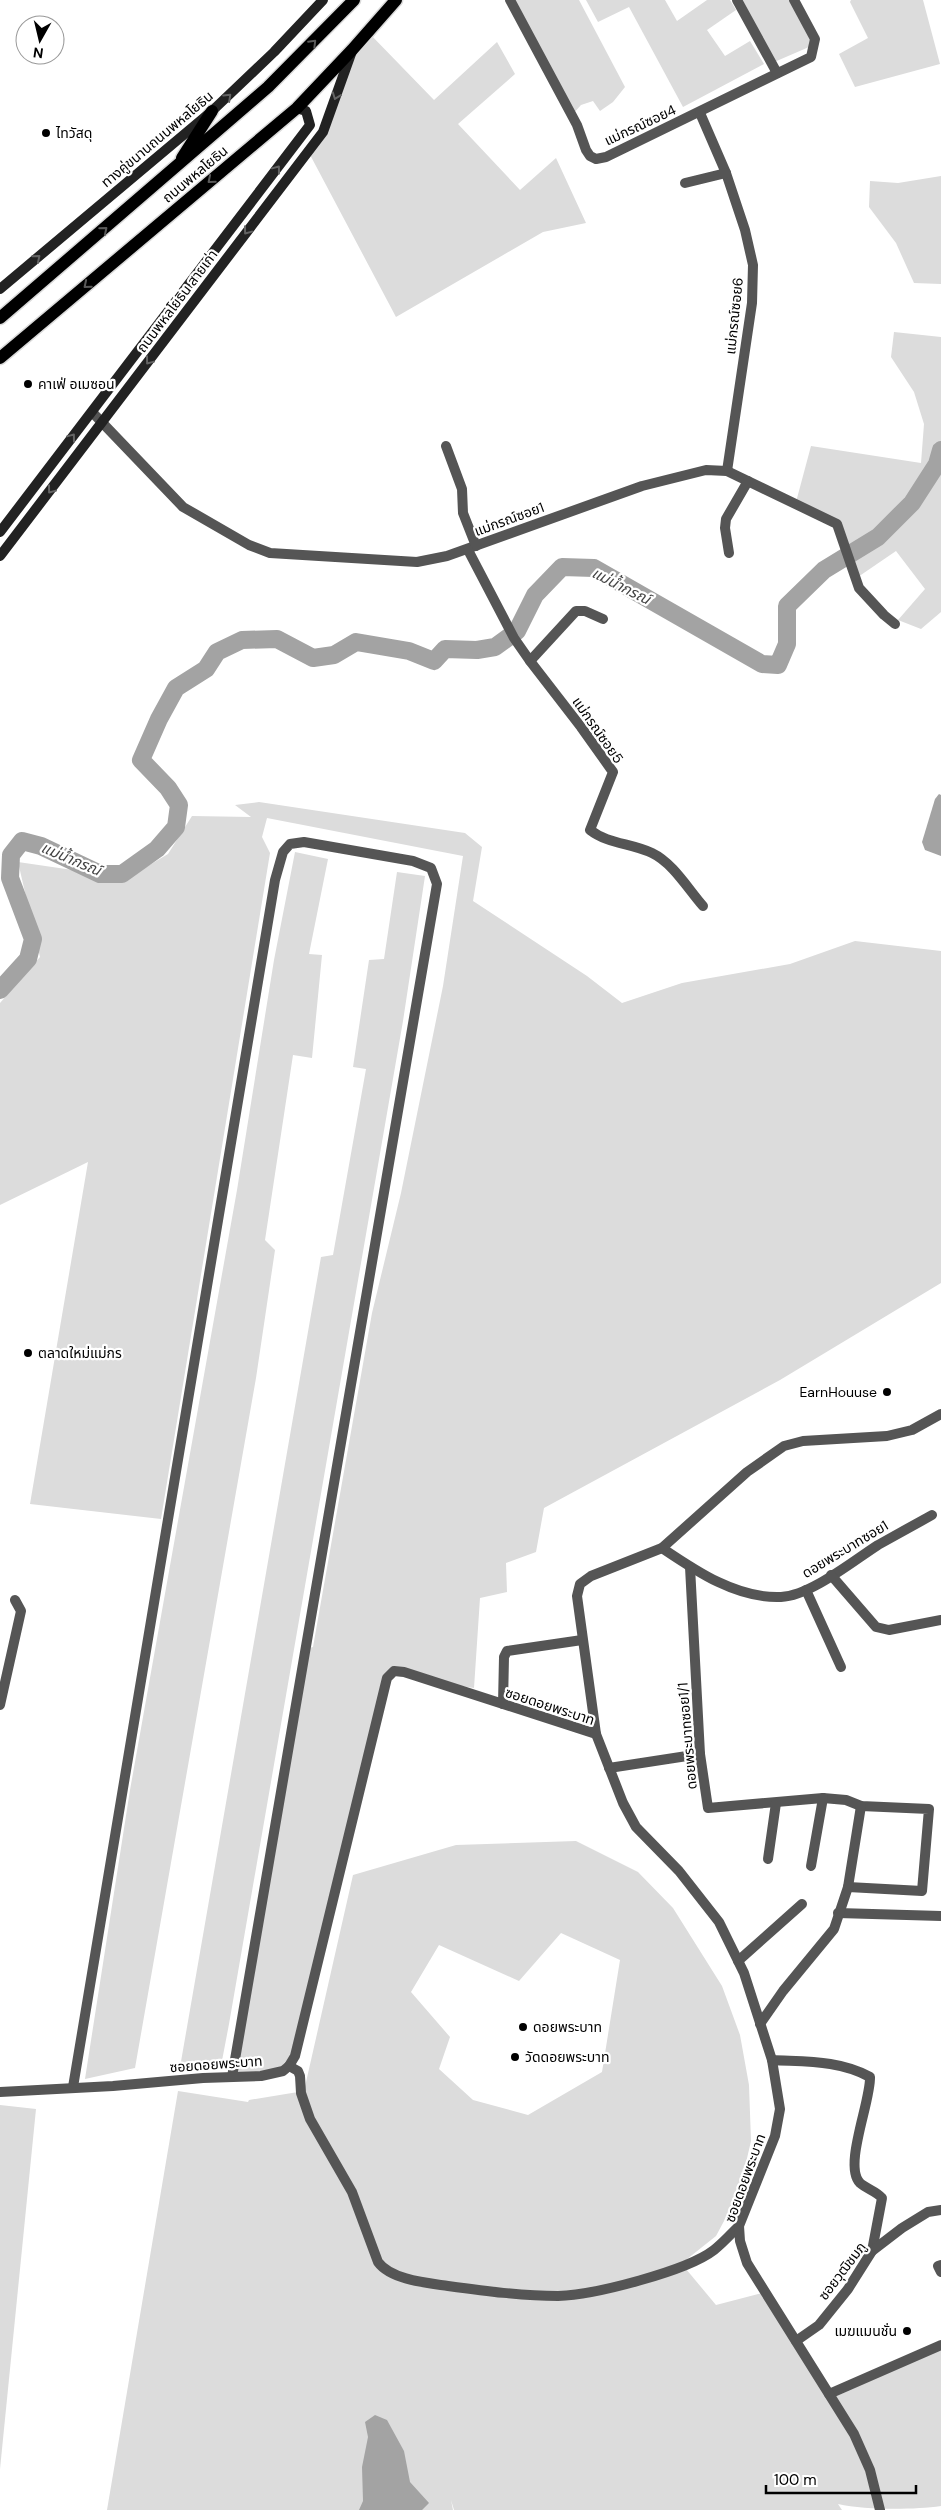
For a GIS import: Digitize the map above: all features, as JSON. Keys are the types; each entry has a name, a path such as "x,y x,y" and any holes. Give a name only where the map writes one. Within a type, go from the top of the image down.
{"main road":[{"name":"ทางคู่ขนานถนนพหลโยธิน","path":"0,289 212,112 274,52 323,0"},
{"name":"ถนนพหลโยธิน","path":"0,318 268,87 354,0"},
{"name":"ถนนพหลโยธิน","path":"0,358 297,108 396,0"},
{"name":"ถนนพหลโยธิน สายเก่า","path":"0,556 323,132 352,50"},
{"name":"ถนนพหลโยธิน สายเก่า","path":"0,532 310,125 306,111 297,108"},
{"path":"174,170 212,112"}],"street":[{"name":"แม่กรณ์ซอย4","path":"510,0 577,125 590,156 596,158 606,156 700,112 777,73"},
{"path":"737,0 777,73 811,56 815,39 794,0"},
{"name":"แม่กรณ์ซอย6","path":"700,112 726,173 745,230 753,266 752,303 727,471"},
{"path":"685,183 726,173"},
{"name":"แม่กรณ์ซอย1","path":"92,412 183,507 249,546 270,553 417,562 472,548 642,486 706,470 727,471 837,524 859,588 895,624"},
{"path":"446,446 462,489 463,513 472,548 507,624 530,661 576,611 585,610 603,619"},
{"path":"729,553 725,528 726,519 748,481"},
{"name":"แม่กรณ์ซอย5","path":"530,661 613,772 590,830 599,837 652,853 668,864 703,906"},
{"path":"73,2087 275,880 283,852 290,844 304,842 413,861 432,868 437,884 232,2077"},
{"path":"596,1734 577,1596 580,1584 591,1576 662,1548 747,1472 784,1446 803,1441 887,1436 912,1430 941,1414"},
{"name":"ดอยพระบาทซอย1","path":"662,1548 690,1567 718,1581 760,1595 781,1597 806,1590 932,1515"},
{"name":"ดอยพระบาทซอย1/1","path":"690,1567 700,1754 708,1808 823,1798 846,1800 861,1806 930,1810 922,1891 848,1887"},
{"path":"831,1575 876,1626 882,1629 889,1630 941,1620"},
{"path":"806,1590 841,1667"},
{"path":"0,1705 21,1611 15,1600"},
{"path":"503,1704 504,1656 507,1651 582,1640"},
{"name":"ซอยดอยพระบาท","path":"0,2092 274,2074 289,2066 295,2056 387,1678 394,1671 404,1672 596,1734 623,1803 636,1827 679,1871 719,1922 738,1961 772,2060 780,2109 775,2136 739,2226 740,2241 747,2263 854,2434 870,2470 880,2510"},
{"path":"610,1768 700,1754"},
{"path":"811,1866 823,1798"},
{"path":"768,1858 776,1803"},
{"path":"760,2024 783,1991 834,1929 848,1887 861,1806"},
{"path":"738,1961 802,1904"},
{"path":"838,1913 941,1916"},
{"path":"772,2060 830,2063 856,2070 870,2077 870,2089 859,2133 854,2172 860,2183 877,2192 882,2198 872,2251"},
{"path":"289,2066 298,2071 301,2093 310,2119 352,2192 378,2262 382,2268 394,2274 433,2284 560,2296 651,2277 689,2264 714,2250 739,2226"},
{"name":"ซอยวุฒิชมภู","path":"796,2341 819,2325 848,2289 872,2251 921,2216 941,2210"},
{"path":"941,2264 938,2266 941,2272"},
{"path":"829,2394 941,2345"}],"shaded area":[{"path":"515,0 579,0 625,87 613,102 600,111 593,101 581,105 572,115"},
{"path":"586,0 665,0 677,21 707,0 730,0 736,10 707,30 725,56 750,41 764,64 683,107 629,7 598,22"},
{"path":"737,0 794,0 811,33 809,47 772,63"},
{"path":"851,0 923,0 940,64 855,87 839,54 868,38 850,2"},
{"path":"368,32 434,100 497,42 515,74 458,124 520,190 556,158 586,223 543,232 396,317 308,151 323,132 352,50"},
{"path":"941,176 941,284 914,283 896,243 869,207 870,181 898,183"},
{"path":"894,332 941,337 941,612 921,629 898,620 925,589 896,551 855,579 839,523 796,502 811,446 921,463 924,424 914,392 891,357"},
{"path":"939,794 941,795 941,856 925,850 922,842 935,799"},
{"path":"259,802 465,833 482,847 473,901 587,976 622,1003 682,983 790,964 855,941 941,951 941,1283 780,1380 544,1508 536,1552 506,1563 507,1592 480,1598 474,1688 385,1674 289,2066 232,2077 305,1649 313,1647 372,1313 401,1193 443,986 463,856 267,818 262,837 270,853 161,1519 30,1504 88,1162 0,1205 0,1003 40,957 18,862 100,874 121,882 168,854 192,816 251,817 235,805"},
{"path":"295,852 328,859 309,954 322,955 312,1058 293,1055 265,1240 275,1250 256,1378 135,2068 85,2079 130,1790 237,1190 274,960"},
{"path":"397,872 425,876 403,1021 229,2024 221,2066 179,2073 321,1257 333,1255 366,1069 353,1067 369,960 384,959"},
{"path":"576,1841 638,1872 673,1908 722,1986 740,2035 749,2085 751,2141 739,2193 716,2236 672,2271 686,2269 716,2305 766,2292 829,2394 941,2345 941,2506 889,2509 838,2504 842,2510 454,2510 451,2500 453,2510 107,2510 178,2091 248,2102 249,2100 304,2091 353,1875 456,1845","holes":["561,1933 620,1960 602,2072 528,2115 473,2100 439,2069 450,2037 411,1992 439,1945 519,1981"]},
{"path":"0,2105 36,2109 0,2469"},
{"path":"375,2415 387,2420 404,2451 410,2482 429,2503 422,2510 359,2510 363,2501 362,2467 368,2437 365,2422"}],"waterway":[{"name":"แม่น้ำกรณ์","path":"0,990 28,959 33,939 10,878 11,855 22,841 41,846 100,874 122,874 157,849 176,827 179,805 168,788 141,760 159,719 176,688 206,669 217,652 242,640 277,639 313,658 334,655 356,642 409,651 434,661 445,649 477,650 495,647 517,631 535,595 562,567 594,568 762,664 778,665 787,644 787,606 824,570 878,537 912,503 937,464 941,450"}],"place":[{"name":"ไทวัสดุ","path":"46,133"},
{"name":"คาเฟ่ อเมซอน","path":"28,384"},
{"name":"ตลาดใหม่แม่กร","path":"28,1353"},
{"name":"EarnHouuse","path":"887,1392"},
{"name":"ดอยพระบาท","path":"523,2027"},
{"name":"วัดดอยพระบาท","path":"515,2057"},
{"name":"เมฆแมนชั่น","path":"907,2331"}]}
